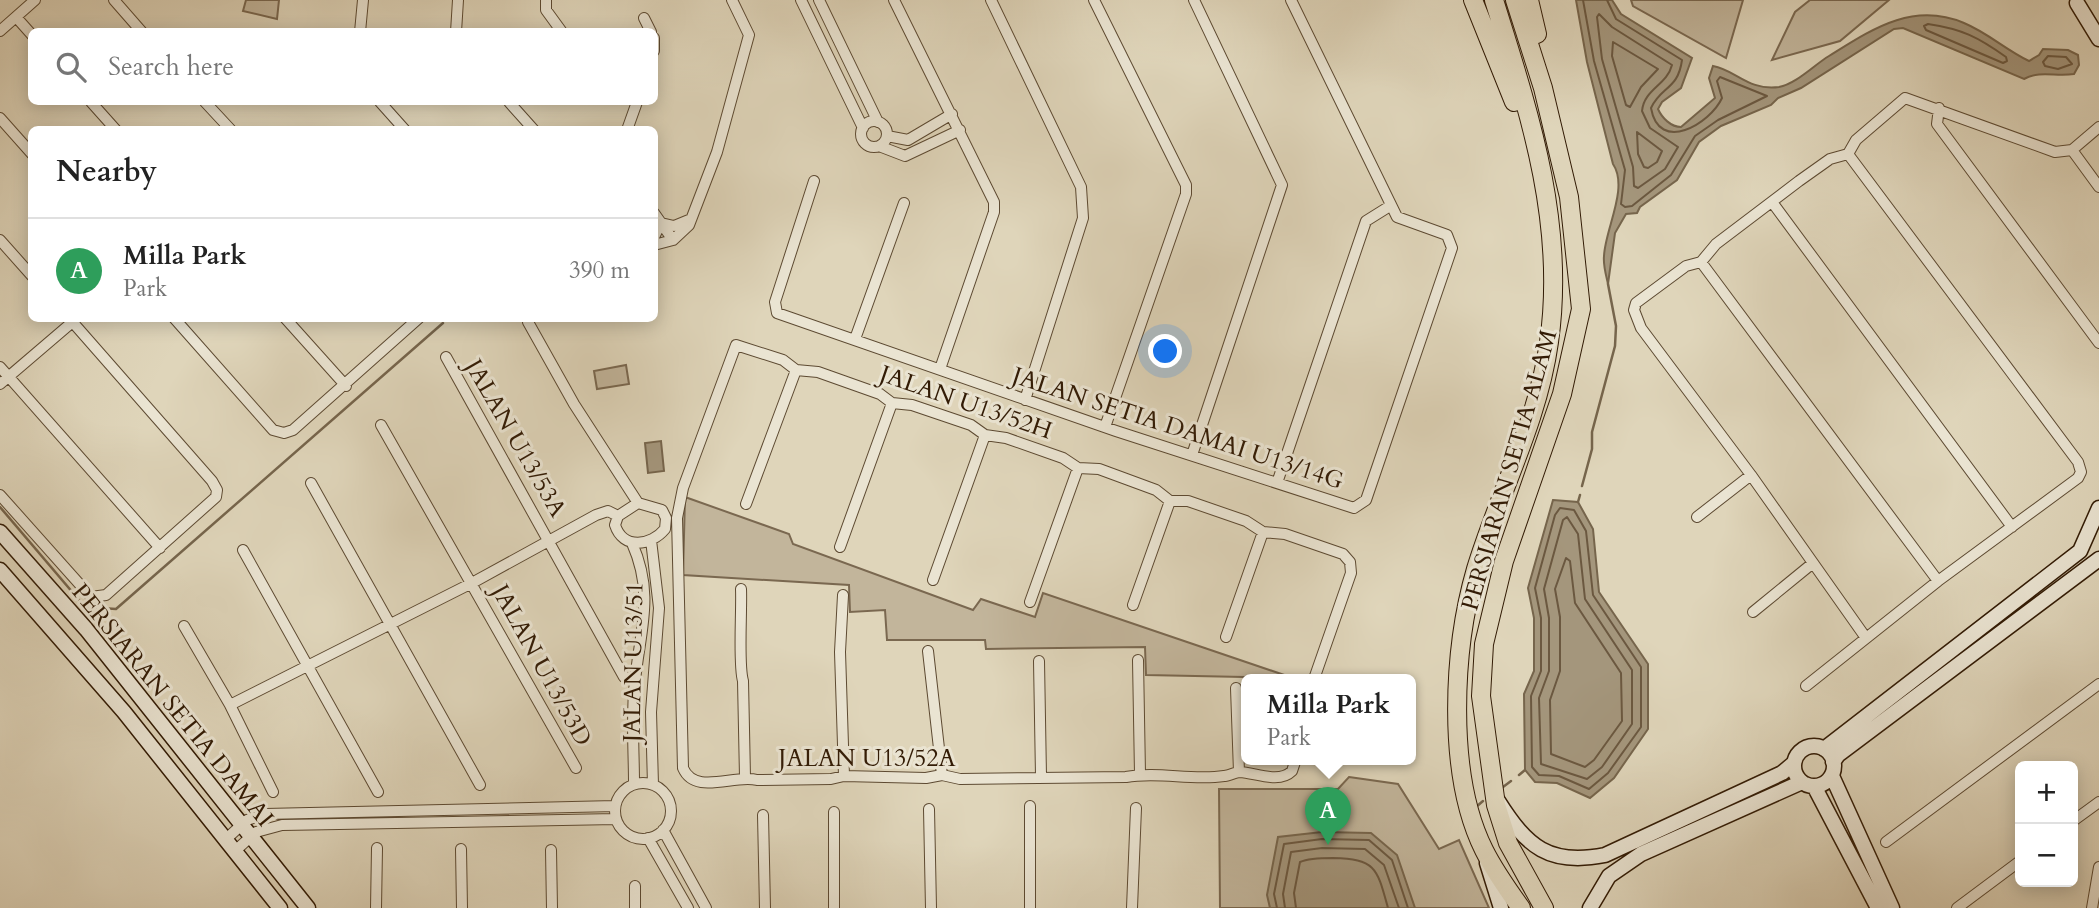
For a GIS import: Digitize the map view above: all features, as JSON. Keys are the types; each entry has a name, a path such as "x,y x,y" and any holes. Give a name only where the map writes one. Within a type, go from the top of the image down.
{"highway":[{"path":"1473,0 1497,54 1548,201"},
{"name":"PERSIARAN SETIA ALAM","path":"1494,0 1538,145 1548,201 1555,271 1544,368 1516,462 1477,568 1463,629 1457,690 1458,740 1466,792 1484,851 1521,908"},
{"name":"PERSIARAN SETIA ALAM","path":"1515,0 1543,88 1569,197 1581,310 1562,394 1533,485 1503,561 1484,644 1480,696 1492,790 1508,843 1544,908"},
{"path":"1529,0 1538,39 1543,88"}],"main road":[{"path":"2074,1 2099,39"},
{"path":"1492,790 1526,840 1539,851 1567,859 1591,858 1605,855 1782,773 1805,748 1824,748 2080,551 2099,508"},
{"name":"PERSIARAN SETIA DAMAI","path":"0,532 86,629 308,908"},
{"path":"1590,908 1609,876 1641,854 1808,784 1824,783 1838,755 2099,559"},
{"name":"PERSIARAN SETIA DAMAI","path":"0,570 124,712 280,908"},
{"path":"1824,748 1892,908"},
{"path":"1794,763 1796,774 1808,784 1878,908"},
{"path":"1484,851 1501,908"}],"street":[{"path":"0,31 35,0"},
{"path":"114,0 138,28"},
{"path":"360,28 363,0"},
{"path":"456,28 458,0"},
{"path":"546,0 545,10 559,28"},
{"path":"658,244 673,240 686,229 717,152 749,35 732,0"},
{"path":"801,0 863,128 865,143 905,156 960,130"},
{"path":"819,0 887,136"},
{"path":"894,0 994,202 994,212 940,369"},
{"path":"991,0 1082,187 1084,201 1083,218 1024,400"},
{"path":"1094,0 1186,185 1186,194 1105,427"},
{"path":"1192,455 1282,185 1194,0"},
{"path":"1277,483 1366,221 1390,206 1291,0"},
{"path":"16,17 28,30"},
{"path":"644,18 649,28"},
{"path":"845,91 851,93 860,85"},
{"path":"1866,638 1751,475 1641,328 1634,310 1640,298 1686,266 1702,262 1716,244 1772,202 1830,159 1848,153 1856,141 1905,97 2055,152 2072,150 2099,127"},
{"path":"94,105 112,126"},
{"path":"208,105 226,126"},
{"path":"383,105 401,126"},
{"path":"512,105 530,126"},
{"path":"628,126 634,105"},
{"path":"1939,108 1937,124 2099,343"},
{"path":"887,136 908,140 952,114"},
{"path":"0,118 28,150"},
{"path":"863,128 871,122 878,122"},
{"path":"879,146 887,136"},
{"path":"2072,150 2099,187"},
{"path":"1806,686 1938,580 2078,478 2081,471 2078,462 1848,153"},
{"name":"JALAN SETIA DAMAI U13/14G","path":"814,181 775,302 775,309 781,315 1024,400 1354,508 1366,500 1452,248 1447,235 1406,222 1397,217 1390,206"},
{"path":"1772,202 2012,527"},
{"path":"855,339 904,203"},
{"path":"658,219 673,240"},
{"path":"661,223 674,226 692,219"},
{"path":"658,229 661,223"},
{"path":"0,240 28,272"},
{"path":"1702,262 1938,580"},
{"path":"4,380 70,322"},
{"path":"0,495 91,597 106,595 209,505 217,490 74,322"},
{"path":"178,322 273,430 284,433 293,430 346,386 404,323"},
{"path":"289,322 346,386"},
{"path":"528,322 574,404 638,503"},
{"name":"JALAN U13/52H","path":"672,518 736,345 783,360 796,370 818,372 880,394 892,403 912,405 971,425 985,435 1006,438 1063,458 1078,467 1099,469 1145,486 1170,501 1200,505 1246,521 1263,532 1296,538 1343,554 1350,562 1351,573 1316,674"},
{"name":"JALAN U13/53A","path":"446,357 624,677"},
{"path":"0,368 4,380 160,548"},
{"path":"747,504 796,370"},
{"path":"840,547 892,403"},
{"name":"JALAN U13/53D","path":"381,425 576,768"},
{"path":"933,580 985,435"},
{"path":"1030,602 1078,467"},
{"path":"1696,517 1751,475"},
{"path":"311,483 480,785"},
{"path":"1133,605 1170,501"},
{"path":"638,503 656,506 672,518 665,529 651,540 632,543 624,540 617,532 615,525 618,516 638,503"},
{"path":"230,705 472,583 596,515 608,511 618,516"},
{"name":"JALAN U13/52A","path":"672,518 680,554 678,578 683,768 690,779 699,782 732,781 745,777 757,780 831,779 844,776 926,778 942,775 960,779 1041,776 1113,778 1140,774 1224,776 1239,772 1254,776 1282,776 1292,771 1294,765"},
{"path":"1226,637 1263,532"},
{"name":"JALAN U13/51","path":"651,540 659,608 651,712 653,785"},
{"name":"JALAN U13/51","path":"632,543 638,556 645,606 645,627 635,682 634,784"},
{"path":"243,550 378,792"},
{"path":"1753,612 1813,563"},
{"path":"741,589 740,671 743,681 745,777"},
{"path":"843,595 840,652 844,776"},
{"path":"184,626 230,705 273,792"},
{"path":"928,651 942,775"},
{"path":"1138,660 1140,774"},
{"path":"1039,661 1041,776"},
{"path":"1886,842 2099,684"},
{"path":"1236,688 1239,772"},
{"path":"634,784 653,785 669,801 670,816 663,830 648,838 629,834 617,819 615,806 625,789 634,784"},
{"path":"2078,817 2099,802"},
{"path":"230,846 245,831 252,817 281,813 615,806"},
{"path":"1030,806 1030,908"},
{"path":"1132,908 1136,808"},
{"path":"929,809 931,908"},
{"path":"834,812 834,908"},
{"path":"763,815 765,908"},
{"path":"230,846 245,831 267,826 617,819"},
{"path":"663,830 706,908"},
{"path":"648,838 688,908"},
{"path":"376,908 377,848"},
{"path":"461,849 462,908"},
{"path":"551,850 552,908"},
{"path":"1956,908 2015,864"},
{"path":"2092,908 2099,867"},
{"path":"635,886 635,908"}],"shaded area":[{"path":"246,0 279,0 277,19 243,11"},
{"path":"1631,0 1743,0 1726,58 1633,6"},
{"path":"1810,0 1889,0 1840,41 1772,60 1795,12"},
{"path":"626,365 629,384 597,389 594,371"},
{"path":"685,497 789,534 793,544 973,610 981,599 1035,617 1043,593 1281,674 1241,674 1241,677 1146,675 1145,647 986,649 985,640 887,640 885,610 850,612 849,585 683,575"},
{"path":"1349,777 1398,784 1439,849 1459,840 1489,908 1220,908 1219,789 1338,789"}],"water":[{"path":"1576,0 1612,0 1621,14 1692,58 1681,88 1662,102 1658,109 1667,121 1677,127 1681,127 1715,98 1709,78 1713,66 1759,86 1779,87 1798,78 1876,28 1910,17 1945,17 1964,23 2029,61 2043,49 2068,50 2078,55 2079,65 2074,74 2042,74 2024,79 1903,28 1894,29 1801,88 1778,98 1771,105 1721,126 1699,142 1677,180 1640,207 1637,213 1626,214 1615,233 1608,284 1604,256 1617,197 1617,174 1587,62"},
{"path":"661,441 664,471 648,473 645,443"},
{"path":"1553,500 1578,502 1593,529 1599,592 1648,664 1648,729 1614,778 1590,798 1557,783 1535,782 1525,770 1524,694 1534,671 1534,618 1528,588"},
{"path":"1322,832 1371,833 1397,855 1415,908 1270,908 1267,895 1278,837"}],"waterway":[{"path":"1582,486 1592,449 1592,432 1615,346 1616,326 1608,284"},
{"path":"0,507 85,607 116,609 443,323"},
{"path":"1578,502 1580,495"},
{"path":"1519,775 1525,770"},
{"path":"1503,787 1511,781"},
{"path":"1476,807 1483,801"}],"place":[{"name":"Milla Park","path":"1328,845"}]}
